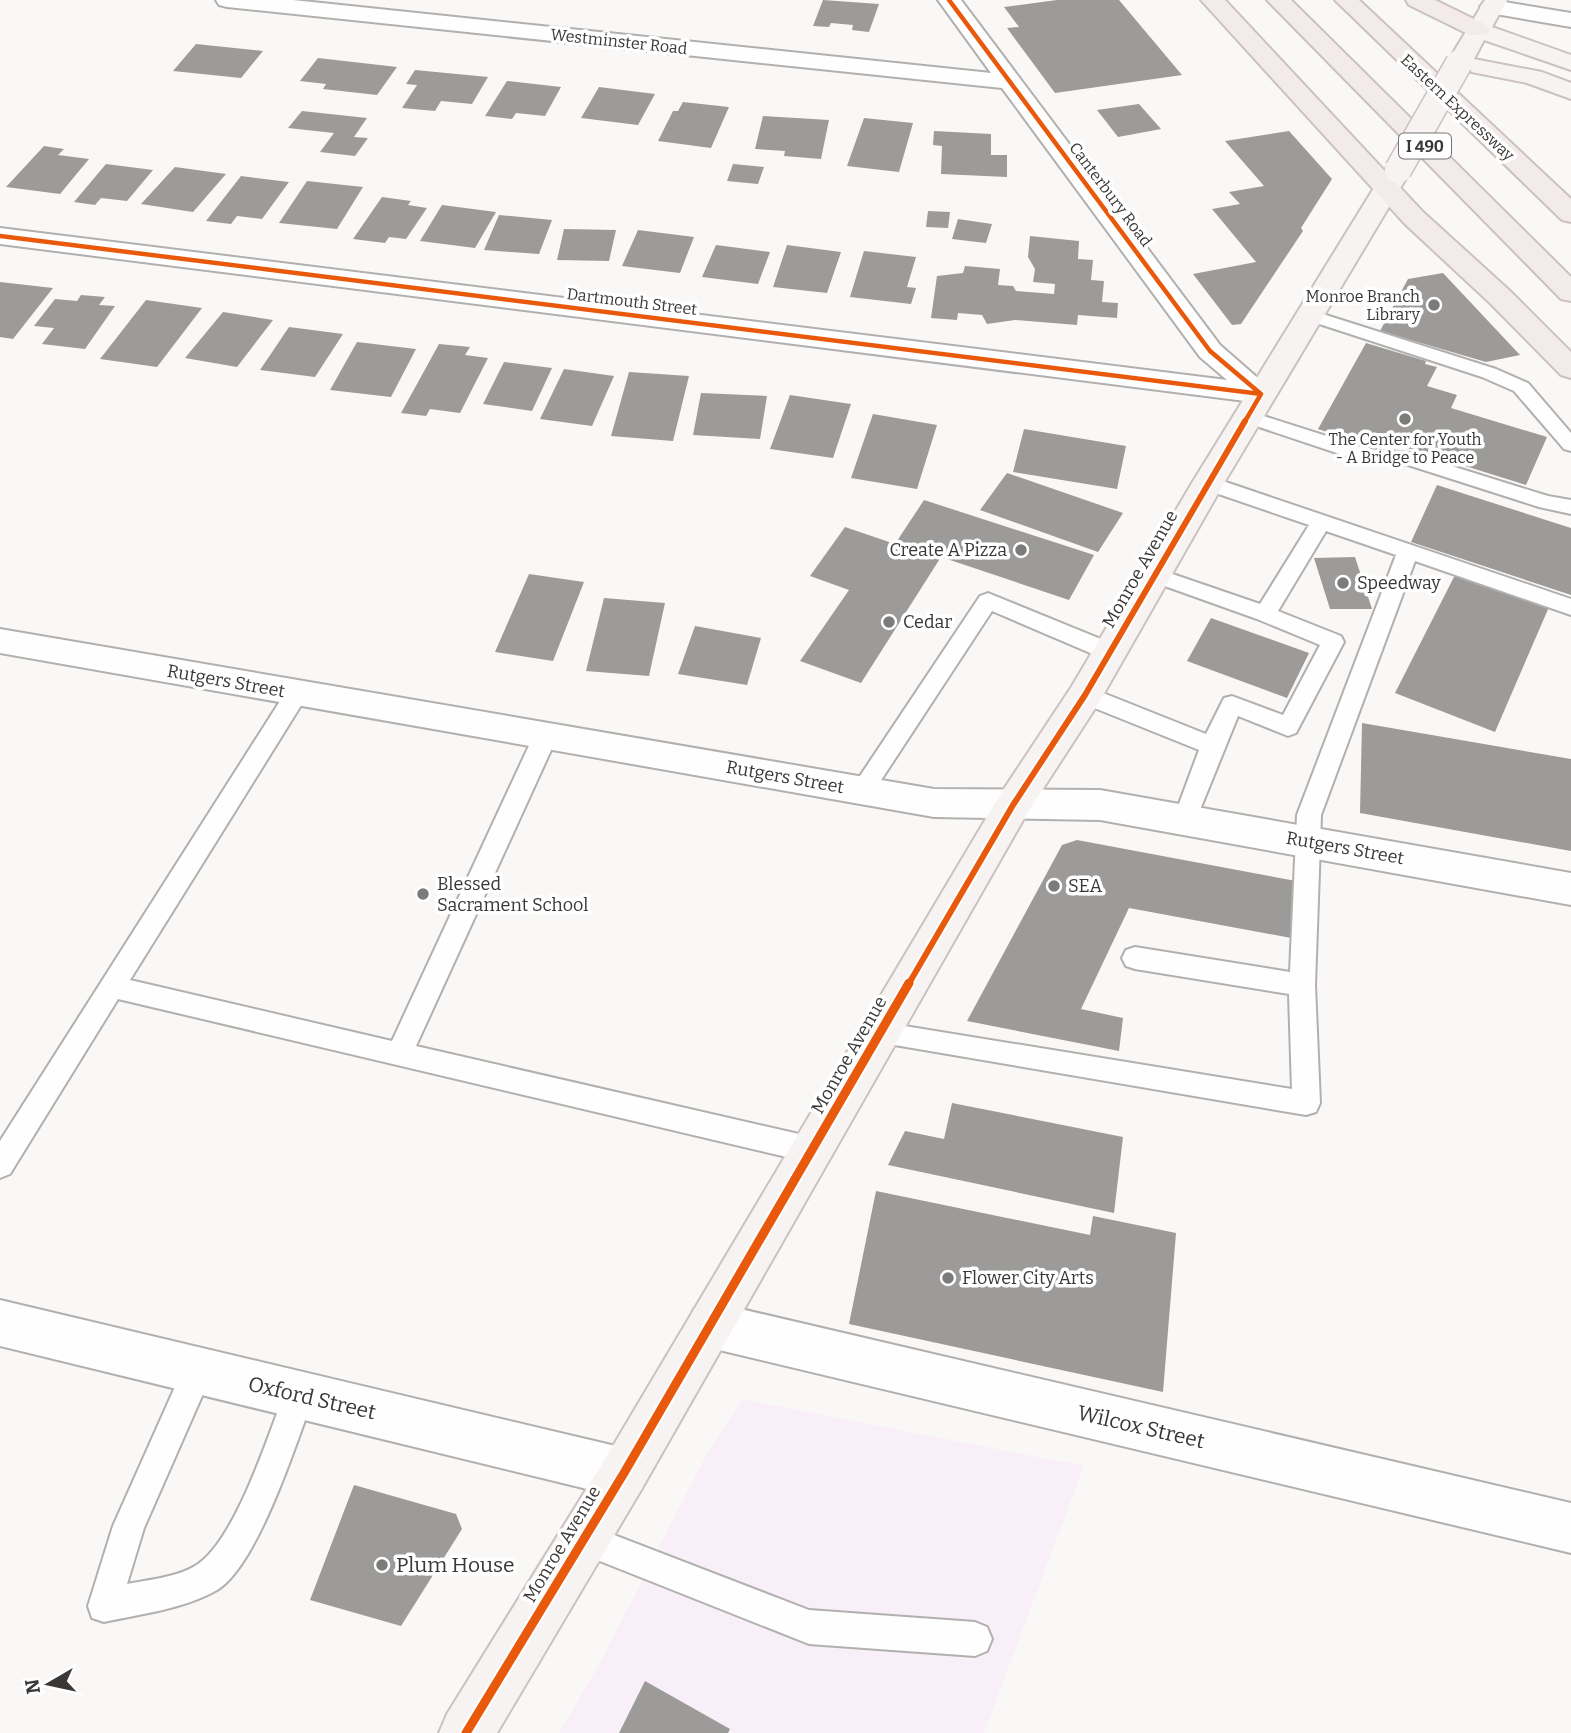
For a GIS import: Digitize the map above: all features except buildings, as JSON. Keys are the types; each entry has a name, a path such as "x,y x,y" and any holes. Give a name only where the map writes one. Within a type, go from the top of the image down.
{"highway":[{"path":"1212,0 1393,179 1415,218 1500,297 1571,369"},
{"name":"I 490","path":"1278,0 1571,293"},
{"name":"Eastern Expressway","path":"1346,0 1571,214"},
{"path":"1417,0 1478,30"}],"main road":[{"name":"Monroe Avenue","path":"466,1733 624,1473 1013,805 1085,695 1208,483 1393,179 1494,4"},
{"path":"1478,30 1571,63"},
{"path":"1459,63 1533,77 1571,92"}],"street":[{"name":"Westminster Road","path":"227,0 1011,82"},
{"name":"Canterbury Road","path":"949,0 1210,351 1255,406"},
{"path":"1494,4 1571,20"},
{"name":"Dartmouth Street","path":"0,236 1255,406"},
{"name":"Rutgers Street","path":"0,641 934,803 1100,805 1571,890"},
{"name":"Oxford Street","path":"0,1323 624,1473"},
{"name":"Wilcox Street","path":"711,1325 1571,1528"}],"lane":[{"path":"1310,315 1489,373 1521,387 1571,445"},
{"path":"1255,406 1365,455 1410,459 1546,502 1571,507"},
{"path":"1208,483 1571,607"},
{"path":"1265,614 1321,522"},
{"path":"880,1032 1306,1103 1302,985 1308,815 1408,551"},
{"path":"1155,575 1334,642 1288,727 1232,704 1212,746 1185,820"},
{"path":"862,790 988,601 1110,652"},
{"path":"0,1165 297,693"},
{"path":"1085,695 1212,746"},
{"path":"399,1054 545,737"},
{"path":"1135,958 1302,985"},
{"path":"111,987 812,1150"},
{"path":"198,1371 129,1526 104,1606 194,1584 218,1570 251,1513 299,1395"},
{"path":"583,1539 809,1627 975,1639"}],"shaded area":[{"path":"742,1399 1084,1466 984,1733 559,1733 602,1659 704,1459"}],"cycle path":[{"path":"949,0 1210,351 1261,394"},
{"path":"0,236 1261,394"},
{"path":"466,1733 624,1473 1013,805 1085,695 1261,394"}],"place":[{"name":"Monroe Branch Library","path":"1434,305"},
{"name":"The Center for Youth - A Bridge to Peace","path":"1405,419"},
{"name":"Create A Pizza","path":"1021,550"},
{"name":"Speedway","path":"1343,583"},
{"name":"Cedar","path":"889,622"},
{"name":"SEA","path":"1054,886"},
{"name":"Blessed Sacrament School","path":"423,894"},
{"name":"Flower City Arts","path":"948,1278"},
{"name":"Plum House","path":"382,1565"}]}
